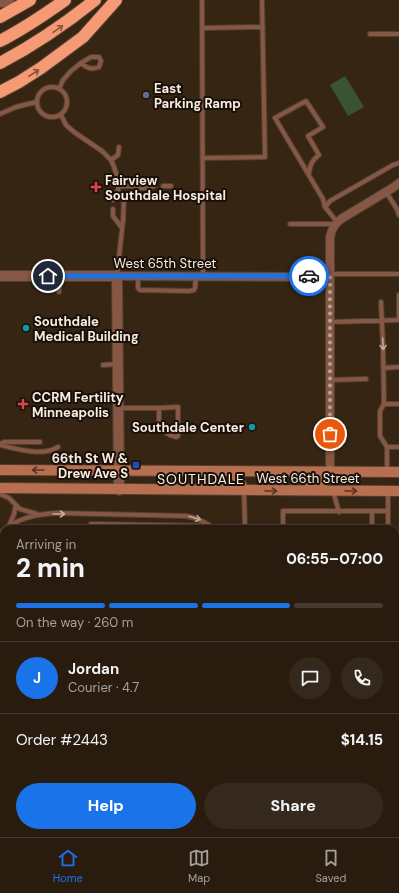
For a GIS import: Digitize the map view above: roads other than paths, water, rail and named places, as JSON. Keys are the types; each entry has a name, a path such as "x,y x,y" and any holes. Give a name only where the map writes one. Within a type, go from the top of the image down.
{"highway":[{"path":"0,17 30,0"},
{"path":"0,41 48,12 64,0"},
{"path":"0,63 56,30 95,0"},
{"path":"0,92 41,68 83,37 116,0"}],"main road":[{"name":"West 66th Street","path":"3,469 399,472"},
{"path":"230,471 237,478 244,490"},
{"path":"298,491 319,485 328,478 330,471"},
{"name":"West 66th Street","path":"0,488 399,491"}],"street":[{"path":"0,3 6,3 10,0"},
{"path":"330,471 331,230 336,223 399,183"},
{"name":"West 65th Street","path":"0,276 330,275"},
{"path":"117,276 119,490"}],"lane":[{"path":"138,276 138,288 140,290 189,291 194,290 200,276 203,158 202,0"},
{"path":"203,158 265,157 262,0"},
{"path":"202,28 263,27"},
{"path":"370,34 399,34"},
{"path":"59,89 63,80 81,63 91,57 99,57 101,61 99,67 95,69 88,68 81,63"},
{"path":"49,87 59,89 66,96 67,101 64,111 61,115 56,117 47,117 39,111 37,106 36,102 40,92 49,87"},
{"path":"308,173 313,160 319,155 308,136 323,127 306,101 275,118 323,199 325,207 336,223"},
{"path":"0,114 16,107 36,102"},
{"path":"61,115 66,125 96,146 111,160 118,182 118,189 113,200"},
{"path":"111,160 118,155 118,147"},
{"path":"325,207 330,201 399,163"},
{"path":"118,189 139,186 141,188 150,188 153,186"},
{"path":"163,186 171,186"},
{"path":"117,276 124,198 118,189"},
{"path":"386,192 398,210 399,215"},
{"path":"113,209 112,216 122,228"},
{"path":"290,224 336,223"},
{"path":"330,275 399,274"},
{"path":"58,292 59,276"},
{"path":"330,322 399,320 399,295"},
{"path":"381,302 384,404 380,411 380,436 387,447 387,472"},
{"path":"103,365 117,364"},
{"path":"383,368 399,367"},
{"path":"330,380 366,379"},
{"path":"384,404 399,404"},
{"path":"118,408 178,407 178,436 176,437 170,435 161,429 159,408"},
{"path":"0,444 4,442 40,442"},
{"path":"0,444 20,450 39,452 54,450 58,447"},
{"path":"387,447 399,447"},
{"path":"244,490 244,525"},
{"path":"333,490 339,512"},
{"path":"388,491 388,525"},
{"path":"0,494 9,498 20,509 38,514 173,515 195,518 209,525"},
{"path":"8,525 14,514 16,506"},
{"path":"283,525 283,511 388,511"},
{"path":"372,511 372,525"},
{"path":"12,525 38,514"},
{"path":"91,524 122,525"}],"place":[{"name":"East Parking Ramp","path":"146,95"},
{"name":"Fairview Southdale Hospital","path":"96,187"},
{"name":"Southdale Medical Building","path":"26,328"},
{"name":"CCRM Fertility Minneapolis","path":"23,404"},
{"name":"Southdale Center","path":"252,427"},
{"name":"66th St W & Drew Ave S","path":"136,465"}],"district":[{"name":"SOUTHDALE","path":"201,479"}]}
